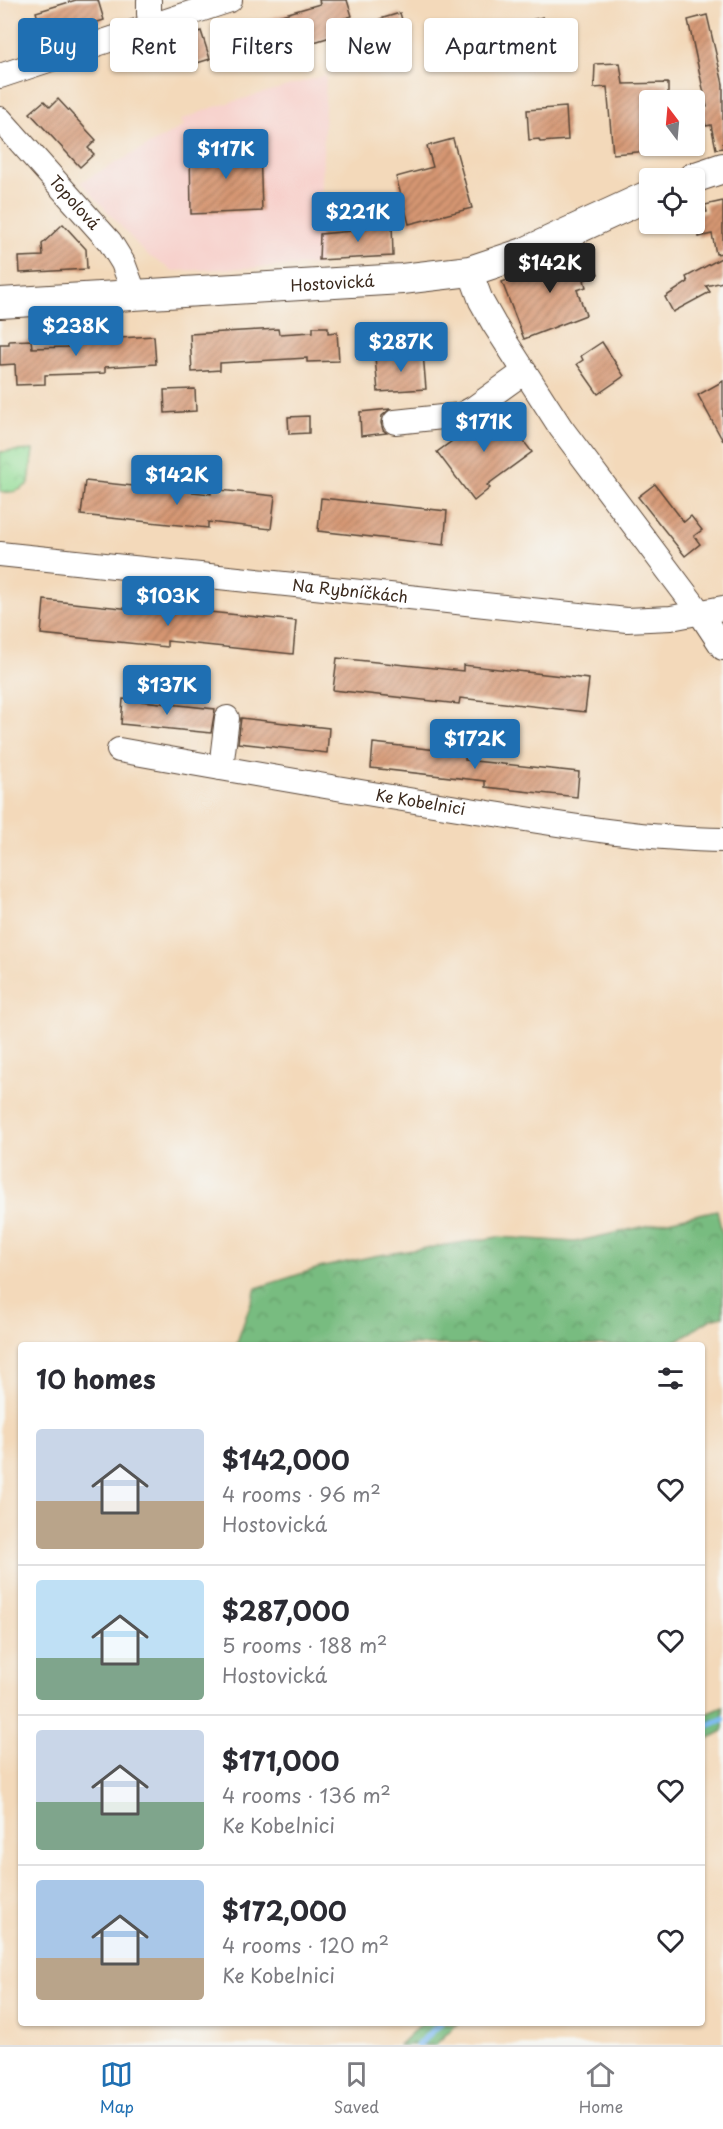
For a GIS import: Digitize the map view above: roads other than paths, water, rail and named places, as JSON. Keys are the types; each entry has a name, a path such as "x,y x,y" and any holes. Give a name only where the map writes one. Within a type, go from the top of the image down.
{"main road":[{"path":"705,174 723,168"},
{"name":"Hostovická","path":"0,303 402,279 470,271 524,253 639,200"}],"street":[{"path":"149,0 150,18"},
{"path":"174,18 230,0"},
{"path":"0,76 110,39"},
{"name":"Topolová","path":"0,119 111,242 123,263 135,295"},
{"path":"470,271 481,301 561,428 723,648"},
{"path":"395,422 461,415 524,372"},
{"name":"Na Rybníčkách","path":"0,554 627,620 671,618 723,608"},
{"path":"221,768 227,718"},
{"name":"Ke Kobelnici","path":"119,750 553,823 723,840"}],"waterway":[{"path":"705,1727 723,1719"},
{"path":"418,2045 438,2026"}]}
